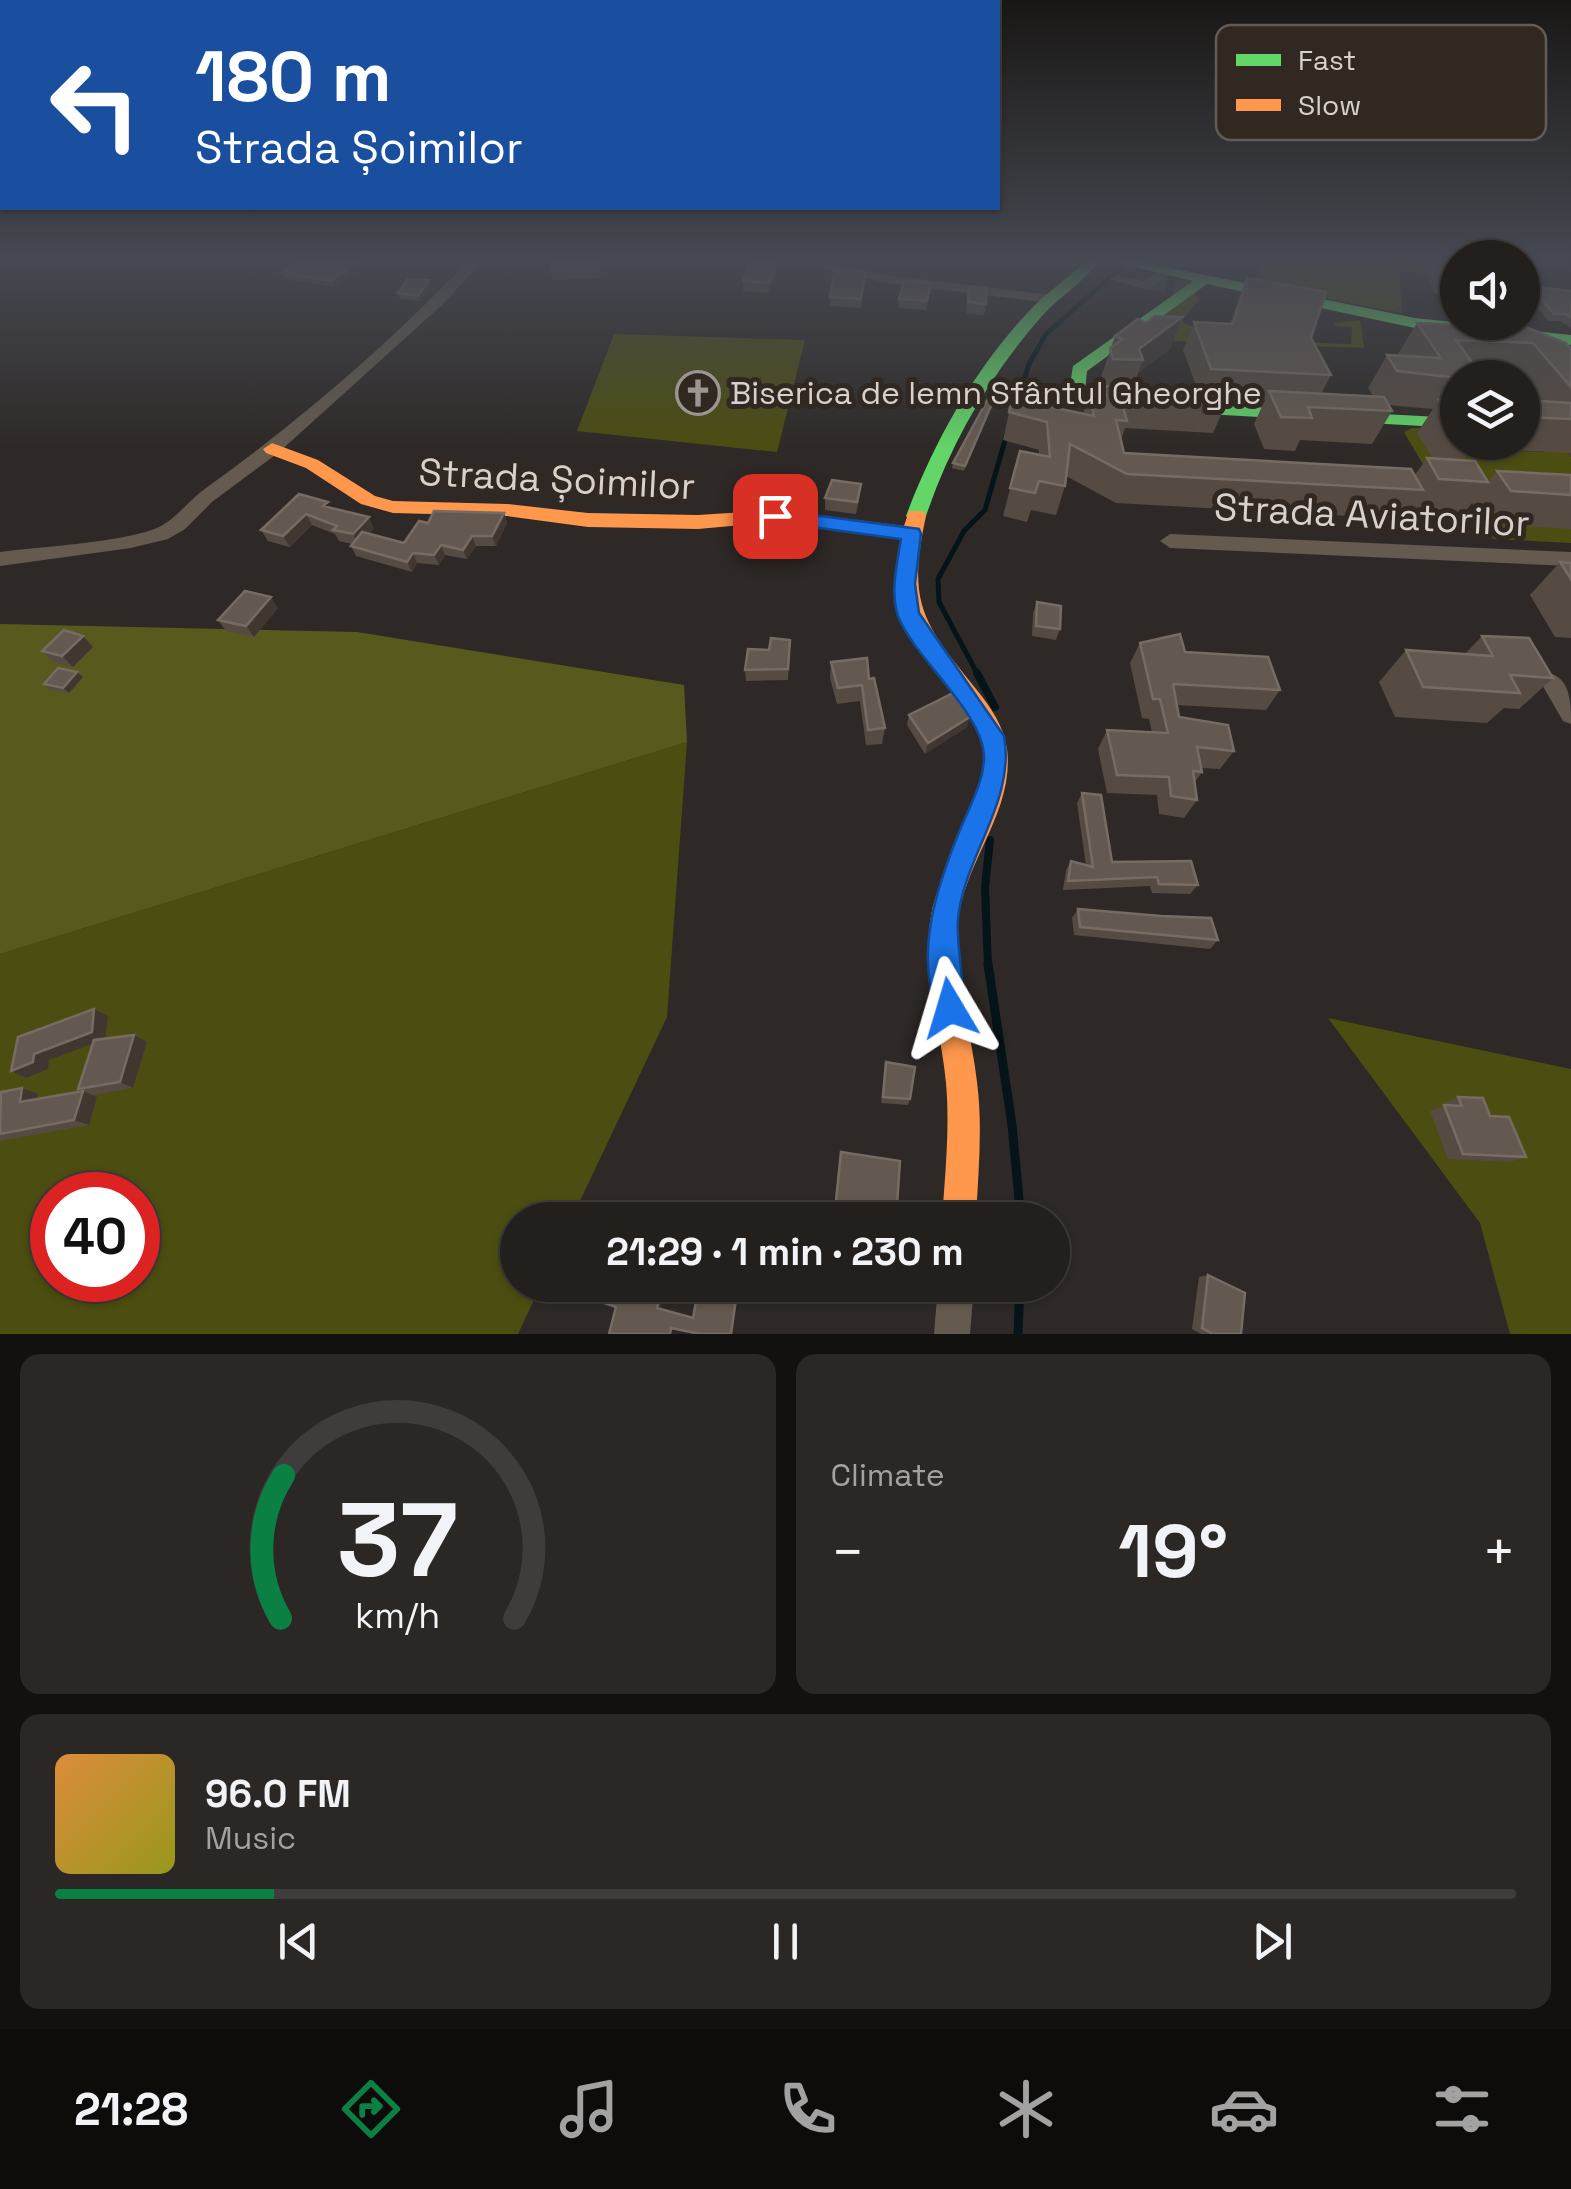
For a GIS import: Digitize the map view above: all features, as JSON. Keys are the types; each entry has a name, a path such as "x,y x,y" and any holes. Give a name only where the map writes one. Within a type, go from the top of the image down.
{"street":[{"path":"0,559 160,534 178,524 237,472 272,449 411,325"},
{"path":"960,1202 963,1098 944,976 944,919 954,878 990,790 996,758 992,736 983,720 919,634 908,613 904,584 912,534 947,449 979,389 1029,325"},
{"path":"1144,325 1083,363 1076,378 1079,397 1090,404 1440,422"},
{"path":"1426,325 1548,351"},
{"path":"1452,344 1548,351 1571,340"},
{"name":"Strada Șoimilor","path":"272,449 312,464 368,500 393,507 506,510 605,520 698,522 775,516 912,534"},
{"name":"Strada Aviatorilor","path":"1170,541 1571,560"},
{"path":"1552,683 1571,714"},
{"path":"952,1334 955,1302"}],"shaded area":[{"path":"1164,325 1190,325 1263,340 1351,344 1352,327 1335,325 1361,325 1364,348 1172,341"},
{"path":"614,334 805,340 777,452 577,431"},
{"path":"1412,428 1440,429 1440,460 1540,460 1540,452 1544,452 1555,435 1571,457 1571,487 1439,481 1428,473 1404,432"},
{"path":"1485,524 1571,528 1571,543 1493,539"},
{"path":"0,624 357,632 684,685 687,742 0,954"},
{"path":"687,742 667,1017 580,1202 500,1202 500,1302 533,1302 518,1334 0,1334 0,954"},
{"path":"1328,1018 1571,1069 1571,1334 1510,1334 1480,1223"}],"building":[{"path":"1130,325 1171,325 1139,349 1143,360 1113,359 1110,348 1123,339 1115,336"},
{"path":"1195,325 1315,325 1311,338 1331,375 1211,369"},
{"path":"1419,325 1440,325 1440,340 1456,340 1470,360 1440,360 1440,376 1397,371 1387,355 1441,358"},
{"path":"1540,333 1566,343 1571,349 1571,387 1533,343 1456,340 1540,340"},
{"path":"690,374 709,376 701,391 681,392"},
{"path":"1104,386 1221,392 1226,404 1121,399 1127,421 1116,420 1124,453 1411,469 1423,490 1127,474 1070,444 1065,486 1039,481 1035,493 1010,488 1020,451 1050,457 1047,422 1009,412 1012,399 1094,416 1089,394 1106,395"},
{"path":"1269,391 1384,397 1392,411 1308,407 1312,418 1281,417"},
{"path":"989,397 994,399 965,466 953,463"},
{"path":"1540,401 1571,403 1571,419 1540,418"},
{"path":"1427,458 1475,461 1488,482 1439,479"},
{"path":"1497,471 1571,475 1571,495 1511,491"},
{"path":"832,480 861,484 857,502 825,498"},
{"path":"299,494 328,502 323,506 369,517 353,534 333,530 337,526 306,514 283,536 261,530"},
{"path":"434,511 504,513 492,536 472,536 463,550 441,545 434,555 413,553 407,562 351,546 362,532 404,543 419,521 428,523"},
{"path":"1560,562 1571,563 1571,579"},
{"path":"245,591 271,597 246,626 218,620"},
{"path":"1037,602 1061,606 1060,629 1036,626"},
{"path":"64,630 83,636 62,656 42,651"},
{"path":"1180,634 1185,652 1268,657 1280,690 1173,684 1179,717 1228,725 1234,751 1197,747 1202,772 1193,771 1197,800 1171,796 1169,777 1117,775 1107,730 1168,733 1160,699 1153,699 1140,643"},
{"path":"1482,636 1529,638 1553,678 1510,675 1520,693 1423,687 1406,650 1493,656"},
{"path":"771,638 790,640 788,669 745,670 748,649 769,650"},
{"path":"867,658 869,679 874,678 885,728 868,730 862,685 838,688 831,662"},
{"path":"58,668 77,672 63,688 44,684"},
{"path":"953,693 970,717 928,743 909,715"},
{"path":"1082,793 1101,795 1112,862 1191,861 1198,885 1159,884 1157,877 1068,881 1071,861 1093,867"},
{"path":"1078,909 1211,918 1218,940 1080,927"},
{"path":"94,1009 92,1032 34,1054 33,1062 11,1071 18,1037"},
{"path":"134,1035 120,1082 78,1089 94,1040"},
{"path":"886,1062 915,1067 910,1099 883,1097"},
{"path":"22,1088 20,1102 83,1091 74,1120 0,1134 1,1092"},
{"path":"1458,1097 1483,1098 1490,1116 1509,1117 1526,1157 1463,1154 1444,1105 1462,1106"},
{"path":"841,1152 900,1161 897,1202 836,1202"},
{"path":"1208,1275 1245,1293 1241,1334 1213,1334 1202,1328"},
{"path":"601,1302 658,1302 657,1308 693,1318 696,1302 736,1302 731,1334 700,1334 671,1328 670,1334 609,1334 616,1307"}],"waterway":[{"path":"1016,407 1029,364 1046,334 1056,325"},
{"path":"978,675 939,602 938,579 964,531 985,510 1007,433"},
{"path":"977,673 995,707"},
{"path":"988,967 985,887 990,840"},
{"path":"988,964 1019,1202"},
{"path":"1018,1334 1019,1302"}],"traffic: fast":[{"path":"916,516 952,434 984,381 1027,325"},
{"path":"1128,406 1083,401 1077,391 1079,369 1140,325"},
{"path":"1436,325 1571,340"},
{"path":"1177,408 1440,422"}],"traffic: slow":[{"path":"272,449 312,464 368,500 393,507 507,510 588,520 698,522 775,516 911,534"},
{"path":"916,516 906,570 910,609 929,645 982,715 995,746 994,785 955,878 944,920 946,990 963,1101 960,1202"}],"place":[{"name":"Biserica de lemn Sfântul Gheorghe","path":"698,393"}],"route":[{"path":"775,516 912,534 906,552 904,584 908,613 992,736 996,758 990,790 954,878 944,919 944,976 950,1008"}]}
